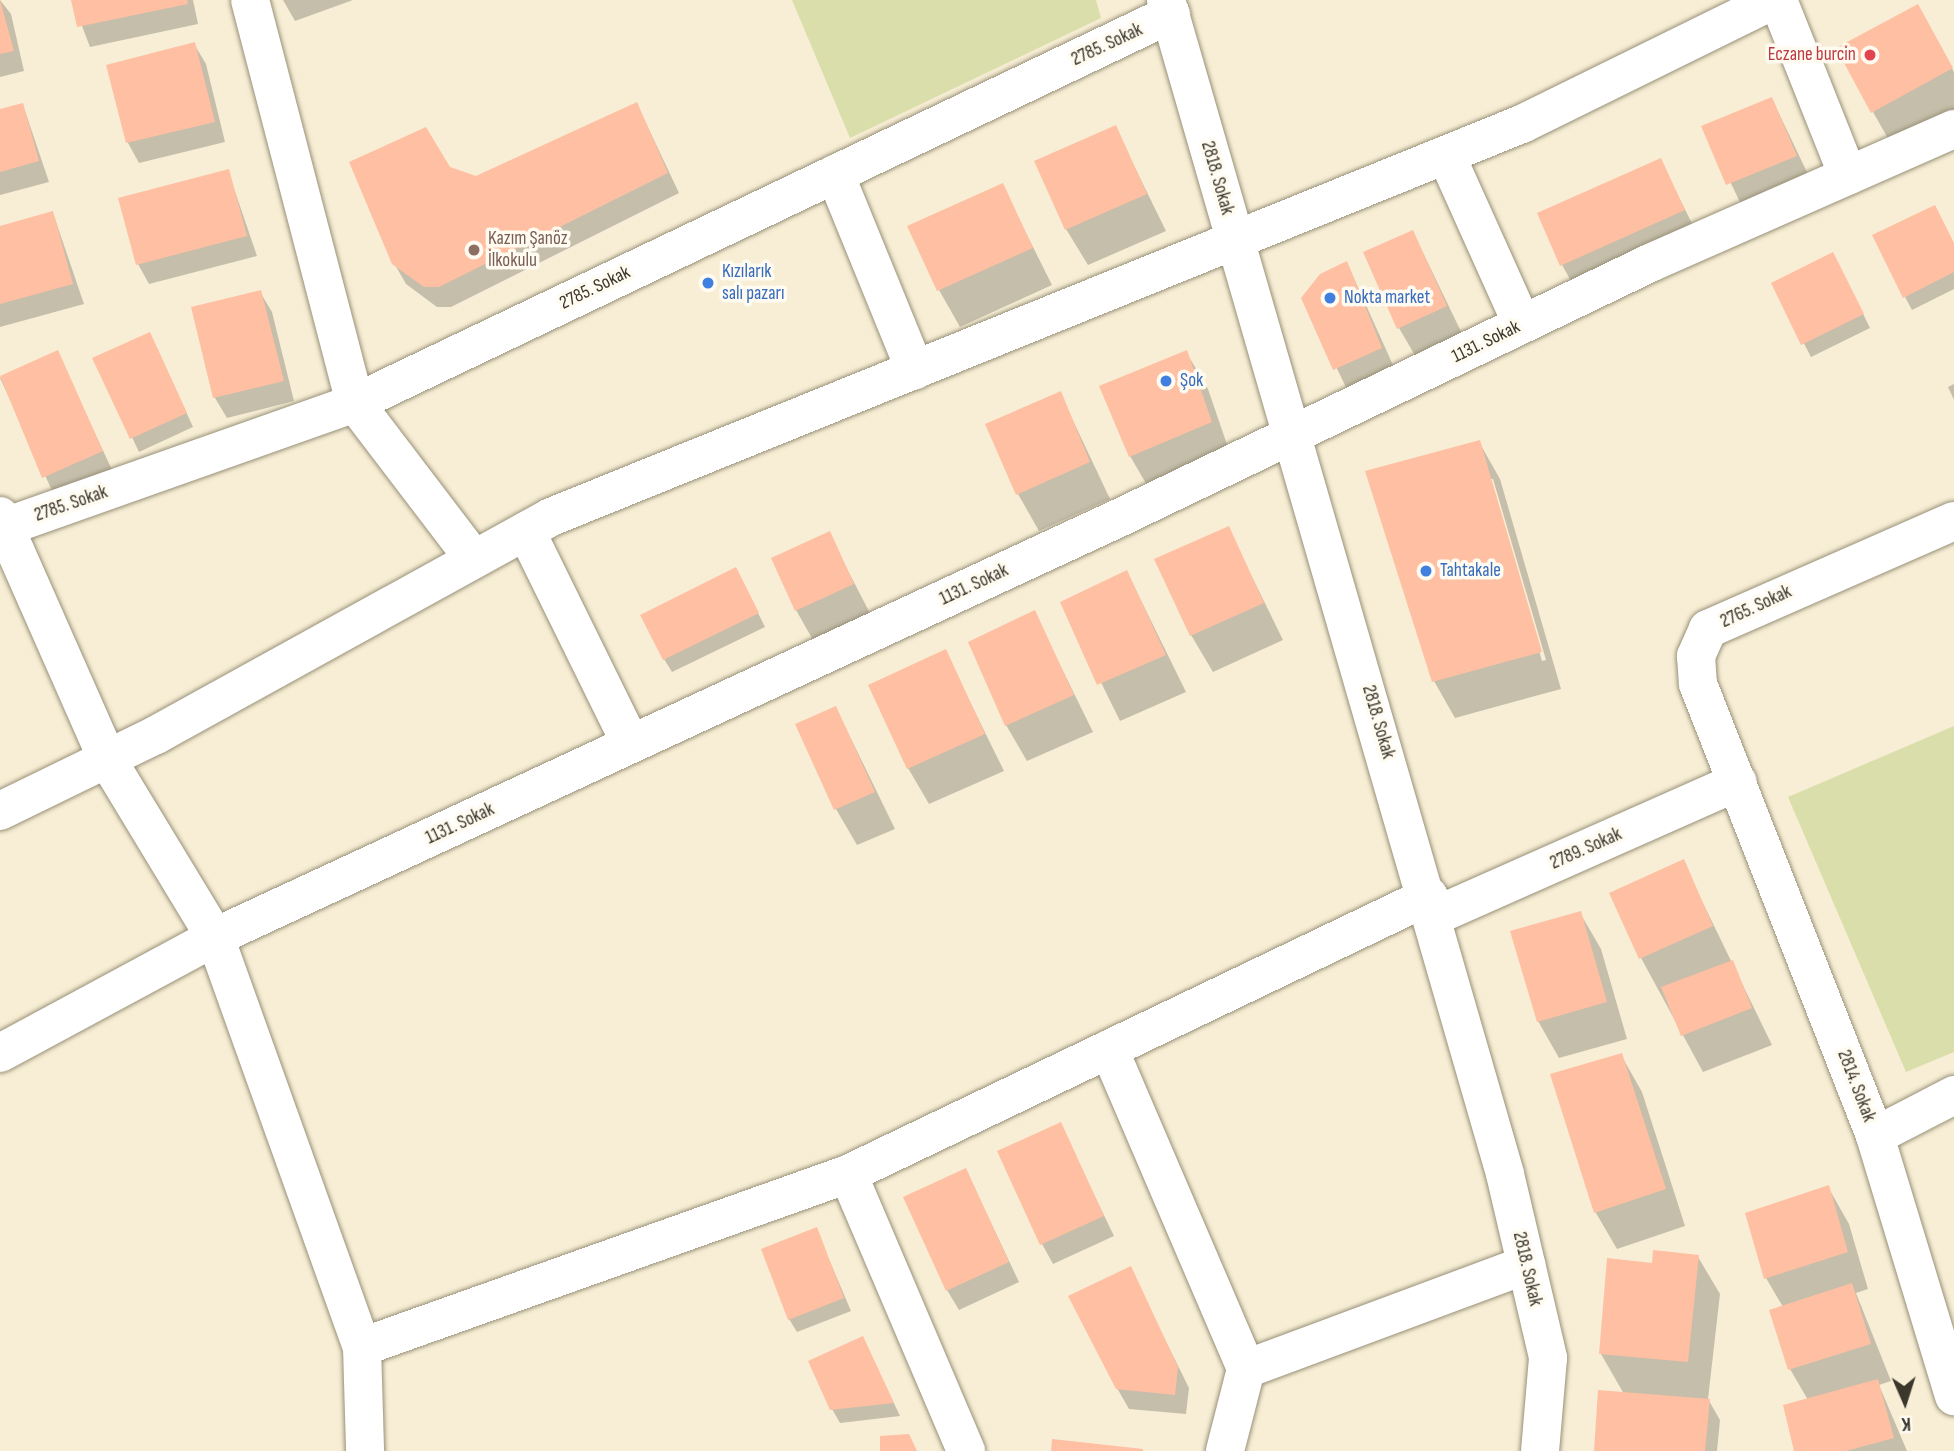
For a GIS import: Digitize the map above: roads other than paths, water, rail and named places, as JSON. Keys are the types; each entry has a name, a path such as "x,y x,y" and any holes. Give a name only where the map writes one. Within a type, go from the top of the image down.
{"street":[{"path":"250,0 355,403 474,559"},
{"path":"0,811 107,759 526,531 1446,155 1776,0 1848,176"},
{"name":"2785. Sokak","path":"2,521 355,403 835,174 1168,7"},
{"name":"2818. Sokak","path":"1168,7 1432,906 1526,1265 1548,1358 1540,1451"},
{"name":"1131. Sokak","path":"0,1053 215,937 1294,435 1522,324 1954,129"},
{"path":"1446,155 1522,324"},
{"path":"835,174 915,370"},
{"path":"2,521 107,759 215,937 362,1347 365,1451"},
{"name":"2765. Sokak","path":"1738,782 1698,684 1696,656 1708,629 1954,521"},
{"path":"526,531 631,744"},
{"name":"2789. Sokak","path":"362,1347 848,1174 1109,1049 1432,906 1738,782"},
{"name":"2814. Sokak","path":"1738,782 1875,1136 1954,1396"},
{"path":"1109,1049 1246,1369 1225,1451"},
{"path":"1875,1136 1954,1095"},
{"path":"848,1174 966,1451"},
{"path":"1246,1369 1526,1265"}],"place":[{"name":"Eczane burcin","path":"1870,55"},
{"name":"Kazım Şanöz İlkokulu","path":"474,250"},
{"name":"Kızılarık salı pazarı","path":"708,283"},
{"name":"Nokta market","path":"1330,298"},
{"name":"Şok","path":"1166,381"},
{"name":"Tahtakale","path":"1426,571"}]}
